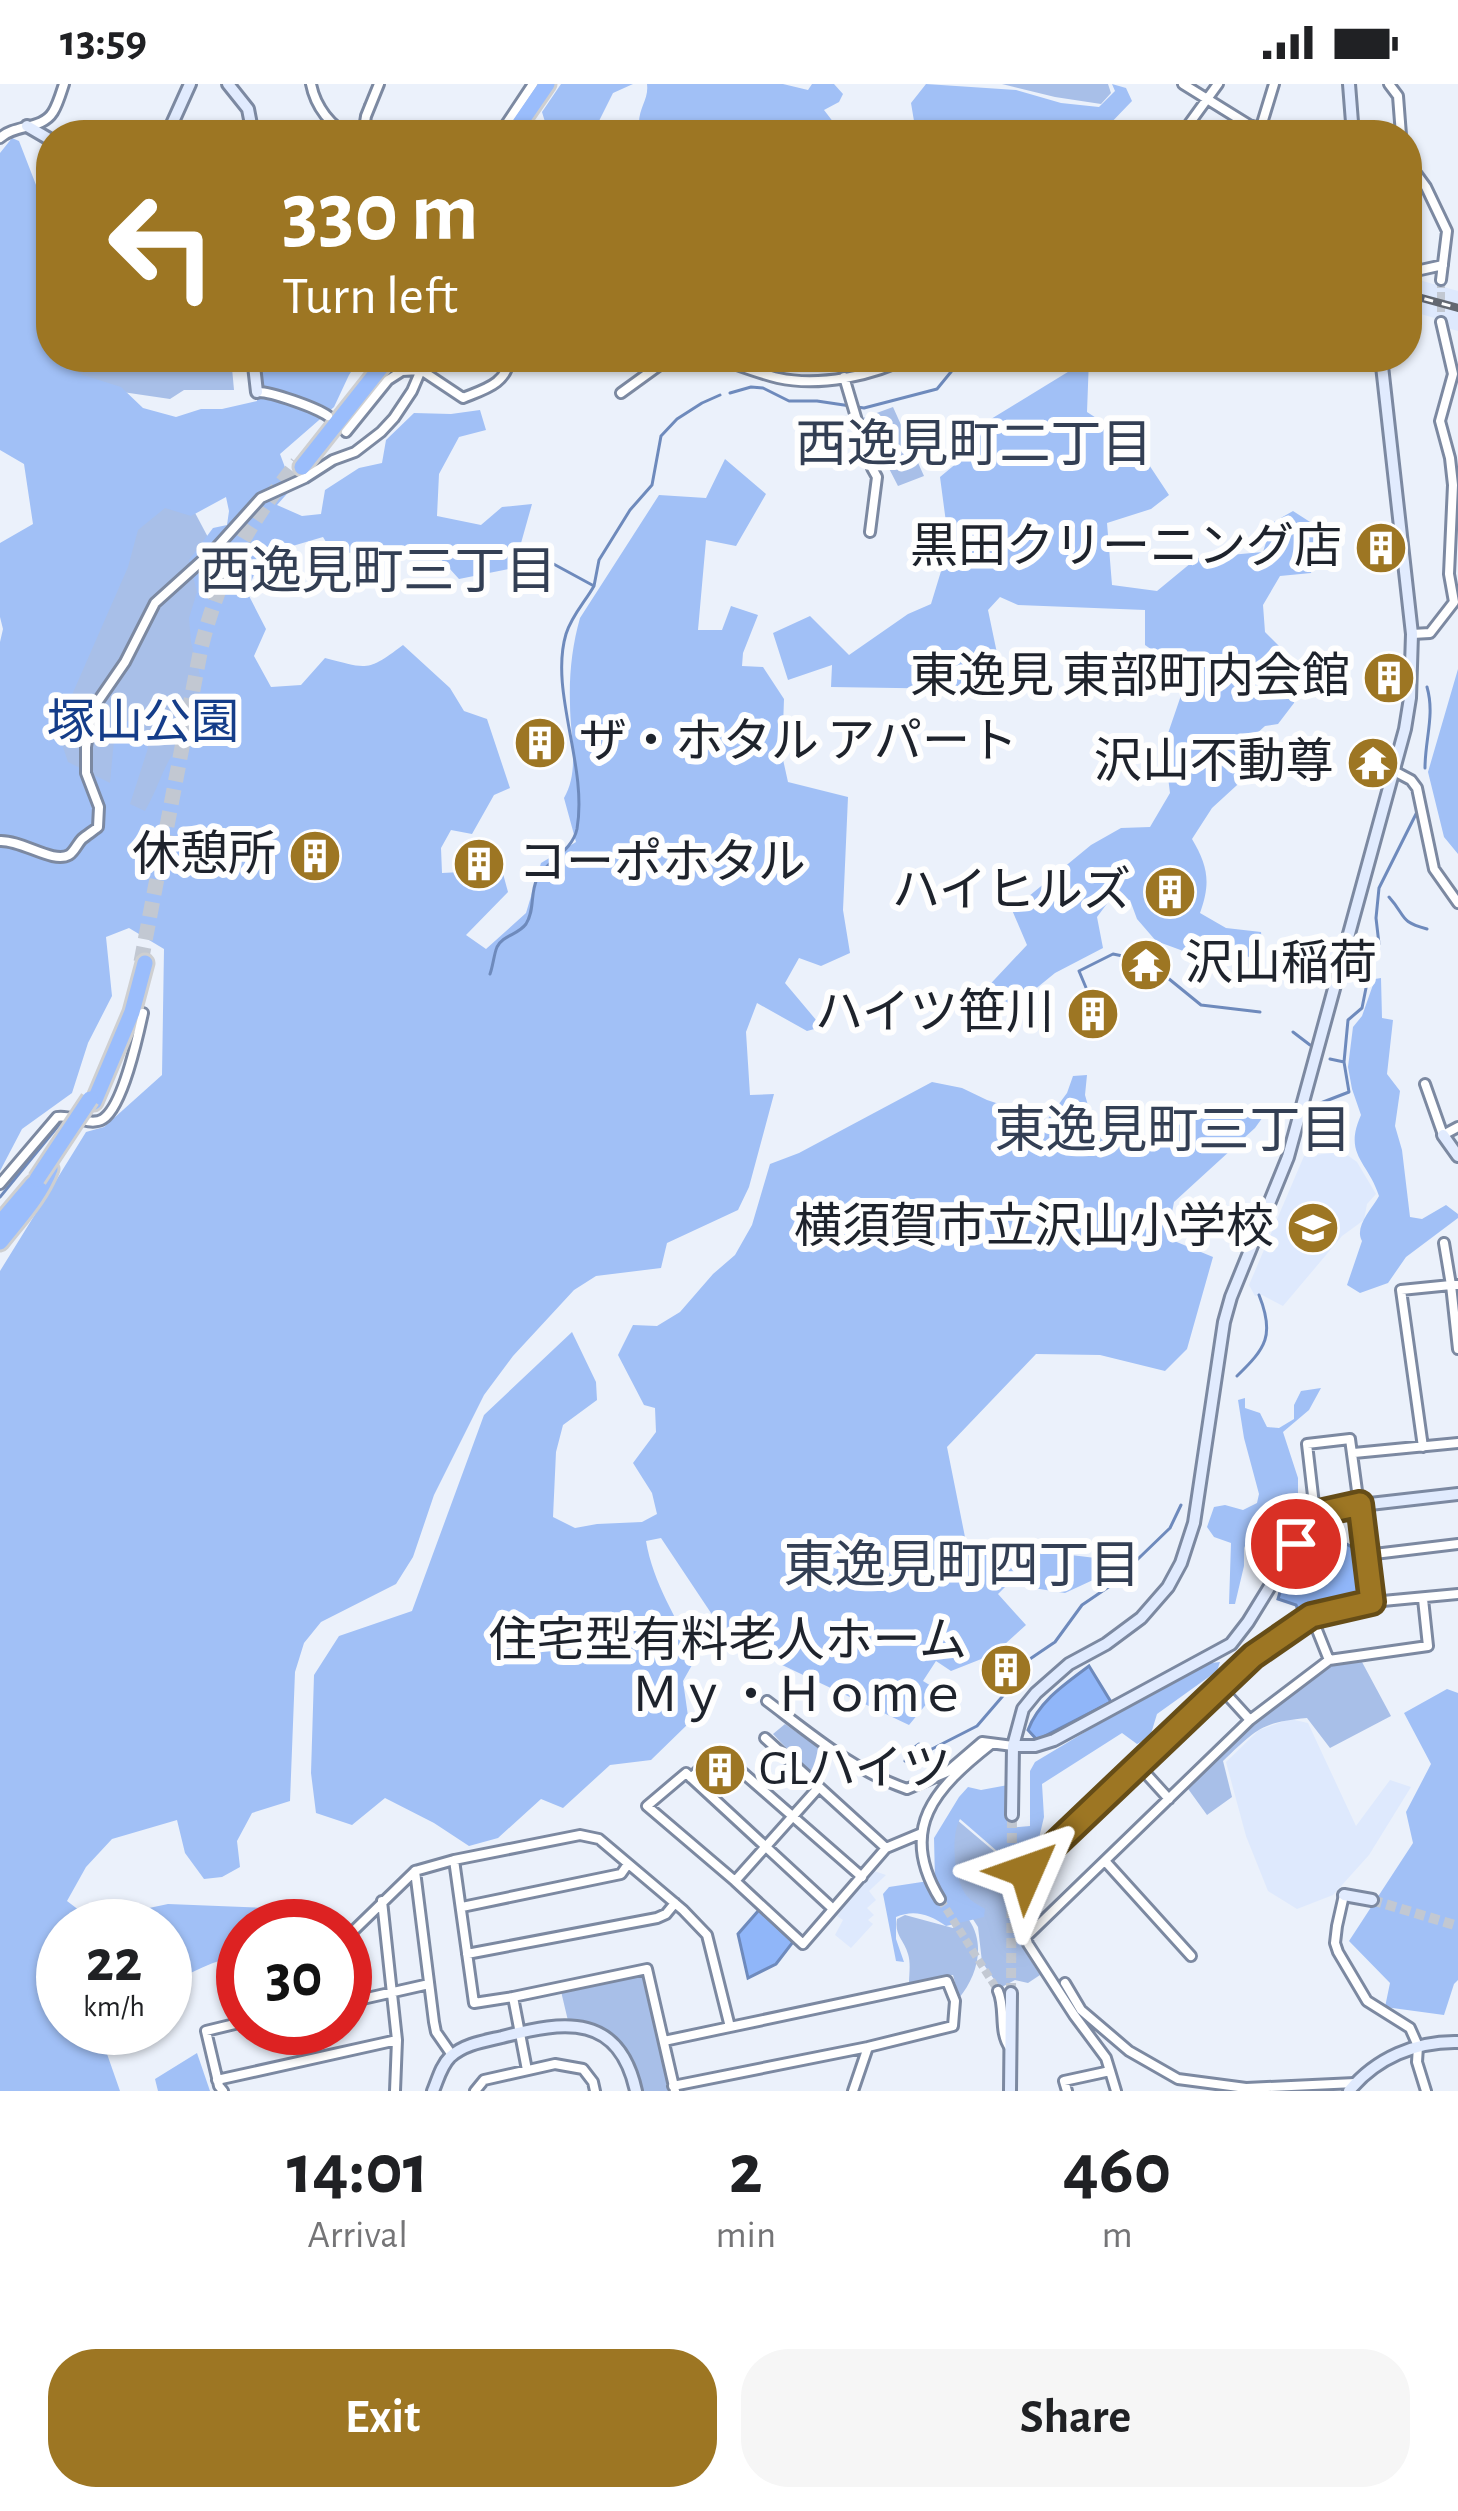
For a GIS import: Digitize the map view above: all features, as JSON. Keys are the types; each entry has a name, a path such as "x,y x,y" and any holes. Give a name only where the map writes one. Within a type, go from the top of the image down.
{"highway":[{"path":"525,120 549,84"},
{"path":"366,372 299,465 376,372"},
{"path":"0,1242 92,1100 126,1030 143,962"},
{"path":"0,1212 41,1178"},
{"path":"0,1227 41,1178"}],"street":[{"path":"44,120 53,112 64,84"},
{"path":"173,120 190,84"},
{"path":"228,84 248,109 250,120"},
{"path":"311,84 330,120"},
{"path":"365,120 379,84"},
{"path":"510,120 533,84"},
{"path":"1183,84 1239,120"},
{"path":"1192,120 1218,84"},
{"path":"1259,120 1274,84"},
{"path":"1349,84 1352,120"},
{"path":"1389,84 1398,96 1400,120"},
{"path":"0,138 9,130 36,124"},
{"path":"27,126 36,131"},
{"path":"1422,182 1447,231 1441,280"},
{"path":"1422,270 1443,266"},
{"path":"1412,634 1430,633 1454,602 1449,574 1453,485 1440,421 1453,374 1441,322"},
{"path":"255,372 257,392 273,393 328,416"},
{"path":"346,432 388,380 400,372"},
{"path":"0,842 15,840 62,857 98,827 99,807 86,773 92,710 125,662 154,603 216,548 261,498 355,452 381,432 420,372"},
{"path":"424,372 463,398 491,387 506,372"},
{"path":"621,393 650,372"},
{"path":"760,372 802,381 868,372"},
{"path":"1012,1815 1013,1746 1023,1708 1070,1664 1141,1618 1168,1587 1181,1563 1194,1522 1224,1322 1288,1157 1394,771 1410,698 1412,634 1383,372"},
{"path":"844,377 878,477 870,532"},
{"path":"1394,771 1417,788 1434,868 1458,903"},
{"path":"0,1184 57,1117 64,1114 95,1122 106,1117 133,1057 143,1013"},
{"path":"1425,1084 1443,1135 1458,1156"},
{"path":"1443,1135 1458,1127"},
{"path":"1444,1243 1454,1285 1458,1349"},
{"path":"1423,1447 1401,1290 1454,1285"},
{"path":"767,1701 842,1757 907,1789 947,1772 982,1742 1035,1746 1054,1740 1231,1644 1315,1514 1307,1444 1351,1439 1372,1602"},
{"path":"1354,1453 1458,1443"},
{"path":"1315,1514 1360,1504 1458,1494"},
{"path":"1366,1555 1458,1544"},
{"path":"1116,2091 1106,2058 1026,1937 1027,1871 1219,1686 1311,1616 1372,1602 1458,1594"},
{"path":"1026,1937 1250,1720 1329,1660 1428,1646 1423,1598"},
{"path":"1311,1616 1329,1660"},
{"path":"1219,1686 1250,1720"},
{"path":"765,1738 886,1849"},
{"path":"940,1900 922,1861 926,1811 968,1761 991,1744"},
{"path":"691,1778 718,1750 862,1877"},
{"path":"1139,1766 1169,1799"},
{"path":"832,1908 686,1773 647,1806 803,1944 886,1849 922,1833"},
{"path":"735,1881 819,1787"},
{"path":"372,1911 415,1871 580,1835 599,1839 707,1935 730,2027"},
{"path":"454,1860 474,2003 647,1969 674,2089 953,2026 955,2001 947,1981 664,2041"},
{"path":"1105,1861 1191,1956"},
{"path":"462,1907 621,1874 628,1864"},
{"path":"415,1871 436,2032 452,2055"},
{"path":"1372,1900 1344,1894 1335,1943 1366,2001 1410,2028 1426,2091"},
{"path":"382,1901 398,2040 394,2091"},
{"path":"467,1954 657,1918 674,1903"},
{"path":"1065,1983 1081,2010 1095,2022 1130,2051 1178,2079 1246,2088 1353,2087 1383,2061 1418,2046 1458,2042"},
{"path":"372,1996 429,1984"},
{"path":"1005,1992 1010,2091"},
{"path":"513,1997 527,2070"},
{"path":"434,2091 442,2067 465,2047 562,2025 578,2025 609,2038 623,2053 637,2091"},
{"path":"216,2029 206,2031 224,2091"},
{"path":"217,2080 398,2040"},
{"path":"853,2091 868,2047"},
{"path":"475,2091 484,2080 555,2064 583,2069 595,2091"},
{"path":"1067,2091 1064,2081 1111,2071"}],"shaded area":[{"path":"561,84 633,84 613,93 600,120 544,120 542,112"},
{"path":"647,84 783,84 808,90 812,84 834,84 843,94 824,110 832,120 640,120"},
{"path":"926,84 1016,90 1061,103 1099,107 1115,91 1112,84 1126,88 1132,101 1114,120 914,120 911,103"},
{"path":"12,138 19,141 36,185 36,372 78,372 121,387 143,408 176,417 257,401 259,372 351,372 334,407 280,454 286,470 301,478 277,505 302,516 321,514 325,490 359,468 382,463 386,440 414,413 480,410 486,430 459,437 439,474 437,516 481,525 502,507 532,504 514,568 459,579 439,557 331,550 323,537 262,555 247,592 266,629 254,656 271,687 301,685 325,658 367,666 403,645 450,688 464,711 487,719 510,788 494,795 472,834 451,830 441,848 442,873 502,870 508,892 466,935 486,949 526,913 541,863 576,842 564,798 573,765 570,682 580,618 659,495 706,498 725,459 766,494 736,546 706,540 698,630 722,630 731,606 758,615 742,666 763,667 784,699 782,755 788,782 848,797 843,910 850,953 821,966 799,958 785,983 822,1027 807,1031 757,1003 746,1032 750,1095 774,1094 749,1187 738,1210 667,1243 661,1268 596,1276 574,1290 513,1356 484,1395 434,1495 413,1557 396,1584 321,1622 304,1643 295,1672 290,1801 252,1813 237,1841 240,1867 222,1877 204,1879 185,1853 177,1820 112,1839 86,1867 68,1899 36,1899 36,2055 107,2055 120,2091 0,2091 0,1271 86,1132 104,1127 162,1075 164,949 129,928 106,937 112,996 88,1043 72,1093 22,1129 0,1171 0,543 33,524 24,464 0,450 0,153","holes":["226,497 227,525 213,528 189,560 197,592 189,618 191,642 201,679 194,732 169,760 145,811 130,804 148,748 133,718 115,729 110,783 68,762 57,729 128,567 138,530 165,508 191,516"]},
{"path":"1422,281 1458,291 1458,331 1447,328 1445,321 1422,314"},
{"path":"1068,372 1089,372 1087,412 1107,425 1124,427 1169,495 1151,509 1107,523 1112,585 1157,591 1197,558 1263,552 1272,523 1293,511 1321,529 1311,573 1280,576 1263,605 1265,632 1299,670 1294,703 1278,724 1265,726 1254,736 1248,775 1212,808 1192,839 1206,875 1200,913 1226,928 1261,932 1264,960 1215,950 1197,956 1156,941 1137,919 1130,900 1109,901 1097,917 1103,948 1055,973 979,1035 965,1011 1027,945 1012,910 1091,845 1121,828 1150,827 1170,793 1164,745 1188,675 1145,645 1145,610 1018,605 1000,597 988,610 998,658 976,687 961,689 831,687 832,665 788,680 773,633 810,616 849,655 908,614 931,604 949,545 940,477 970,452 991,419"},
{"path":"1458,669 1458,854 1444,837 1428,772"},
{"path":"1381,978 1382,1018 1393,1020 1387,1074 1400,1091 1395,1126 1410,1217 1422,1219 1446,1205 1458,1218 1406,1257 1388,1283 1360,1293 1347,1285 1362,1241 1362,1224 1379,1196 1356,1149 1361,1115 1348,1067 1353,1027 1375,979"},
{"path":"1087,1075 1085,1095 1096,1134 1154,1135 1191,1120 1270,1107 1255,1128 1174,1202 1167,1238 1213,1257 1187,1349 1165,1371 1100,1355 1036,1354 947,1447 966,1542 1120,1561 1065,1593 1008,1584 998,1594 1026,1625 994,1654 951,1671 936,1661 923,1681 938,1690 909,1725 729,1640 661,1538 646,1541 660,1586 696,1658 683,1681 689,1723 651,1760 610,1765 563,1808 541,1799 498,1838 469,1846 385,1798 352,1825 316,1813 311,1773 314,1675 339,1636 412,1611 484,1415 572,1332 596,1382 597,1400 563,1425 556,1452 553,1517 575,1528 642,1522 657,1514 652,1493 633,1463 656,1432 655,1408 644,1405 618,1355 633,1325 657,1326 680,1312 735,1255 752,1225 770,1164 932,1082 962,1088 1047,1120 1073,1076"},
{"name":"横須賀市立沢山小学校","path":"1343,1152 1357,1162 1376,1194 1367,1204 1364,1220 1342,1236 1283,1306 1255,1296 1249,1285 1304,1156"},
{"path":"1321,1388 1309,1410 1283,1432 1298,1478 1298,1500 1284,1511 1258,1519 1244,1548 1235,1604 1229,1604 1231,1543 1214,1537 1207,1527 1214,1507 1243,1510 1257,1503 1238,1400 1245,1398 1245,1408 1260,1413 1267,1427 1279,1428 1294,1419 1301,1391"},
{"path":"1320,1532 1357,1550 1358,1597 1299,1613 1296,1605 1278,1599 1301,1571"},
{"path":"1220,1662 1217,1671 1157,1714 1150,1737 1137,1744 1122,1733 1042,1784 1044,1817 1039,1838 997,1851 960,1819 954,1847 957,1870 968,1897 985,1909 984,1917 946,1926 922,1914 896,1917 896,1939 904,1962 896,1961 883,1894 889,1887 935,1880 934,1838 968,1787 981,1790 1008,1785 1007,1828 1030,1826 1030,1771 1035,1762"},
{"path":"1089,1666 1111,1702 1037,1740 1028,1730 1039,1710"},
{"path":"1447,1689 1458,1693 1458,1980 1444,2015 1385,2007 1390,1983 1349,1941 1413,1843 1406,1812 1431,1764 1404,1713"},
{"path":"1290,1719 1308,1723 1356,1826 1390,1780 1411,1787 1369,1855 1333,1895 1297,1909 1268,1891 1246,1836 1226,1762 1259,1730"},
{"path":"874,1871 886,1875 869,1891 876,1900 867,1908 874,1915 868,1920 873,1924 851,1948 835,1935 843,1920 837,1916"},
{"path":"192,1905 216,1906 216,1962 192,1973"},
{"path":"759,1910 793,1942 776,1964 748,1978 738,1934"},
{"path":"197,2053 210,2091 158,2091 155,2079"}],"green space":[{"path":"1002,84 1108,84 1111,93 1101,104"},
{"path":"57,372 232,372 234,390 184,390 170,399 68,384"},
{"path":"893,407 924,476 898,486 863,418"},
{"name":"塚山公園","path":"161,503 193,509 210,541 263,697 131,872 0,684 86,575"},
{"path":"1362,1662 1391,1716 1330,1748 1307,1718 1260,1729 1223,1761 1232,1797 1207,1815 1186,1786 1243,1731 1331,1664"},
{"path":"785,1724 826,1753 814,1777 773,1734"},
{"path":"956,1819 1002,1858 1015,1863 1019,1871 1019,1942 1040,1975 1028,1983 1015,1980 1000,1988 982,1962 978,1927 962,1902 946,1858"},
{"path":"905,1915 953,1928 962,1919 969,1920 977,1940 977,1960 959,1998 953,1975 909,1984 909,1958 896,1925"},
{"path":"647,1969 675,2091 636,2091 609,2038 569,2025 560,1987"}],"waterway":[{"path":"361,120 365,104"},
{"path":"730,393 763,388 789,401 864,408 937,389 951,372"},
{"path":"548,561 594,586 599,560 652,485 661,436 677,419 720,395"},
{"path":"490,974 500,943 529,919 537,879 570,844 577,829 578,780 562,656 569,627 594,586"},
{"path":"1425,768 1430,717 1427,687"},
{"path":"1318,1104 1349,1092 1344,1062 1348,1020 1362,1008 1379,944 1379,888 1418,810"},
{"path":"1389,897 1407,921 1427,929"},
{"path":"1092,1002 1079,971 1113,954 1147,961 1201,1005 1260,1012"},
{"path":"1293,1032 1310,1045"},
{"path":"1330,1059 1344,1062"},
{"path":"84,1124 99,1125 117,1110"},
{"path":"0,1197 63,1120"},
{"path":"1237,1376 1265,1340 1259,1295"},
{"path":"905,1761 919,1744 930,1750 977,1726 1008,1690 1021,1665 1055,1642 1082,1605 1110,1586 1170,1528 1181,1505"}],"tunnel":[{"path":"1441,280 1441,322"},
{"path":"141,962 209,620 238,550 297,463"},
{"path":"1011,1993 1012,1815"},
{"path":"940,1899 998,1991"},
{"path":"1372,1900 1458,1926"}],"railway":[{"path":"1422,298 1458,308"}],"place":[{"name":"黒田クリーニング店","path":"1381,548"},
{"name":"東逸見 東部町内会館","path":"1389,678"},
{"name":"ザ・ホタル アパート","path":"540,743"},
{"name":"沢山不動尊","path":"1373,763"},
{"name":"休憩所","path":"315,856"},
{"name":"コーポホタル","path":"479,864"},
{"name":"ハイヒルズ","path":"1170,892"},
{"name":"沢山稲荷","path":"1146,965"},
{"name":"ハイツ笹川","path":"1093,1014"},
{"name":"横須賀市立沢山小学校","path":"1313,1228"},
{"name":"住宅型有料老人ホーム Ｍｙ・Ｈｏｍｅ","path":"1006,1670"},
{"name":"GLハイツ","path":"720,1770"}],"district":[{"name":"西逸見町二丁目","path":"974,445"},
{"name":"西逸見町三丁目","path":"378,572"},
{"name":"東逸見町三丁目","path":"1173,1131"},
{"name":"東逸見町四丁目","path":"962,1566"}],"route":[{"path":"1027,1871 1253,1656 1311,1616 1372,1602 1360,1504 1315,1514 1296,1544"}]}
